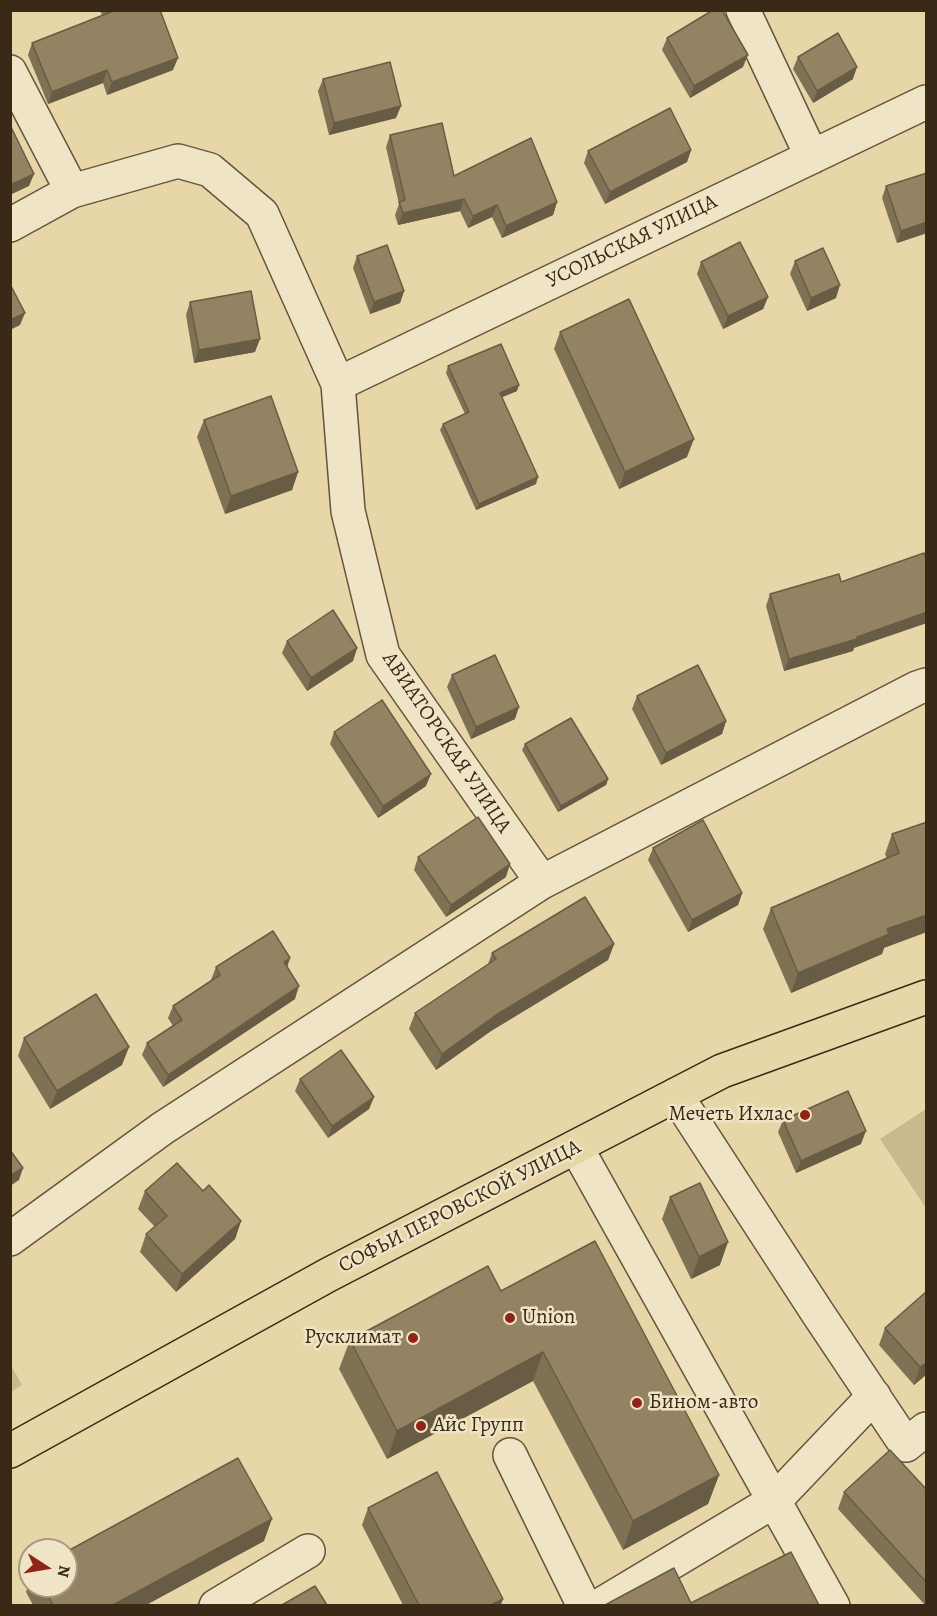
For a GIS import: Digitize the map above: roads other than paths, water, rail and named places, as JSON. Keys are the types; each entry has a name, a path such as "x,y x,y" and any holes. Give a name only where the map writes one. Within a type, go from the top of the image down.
{"main road":[{"name":"СОФЬИ ПЕРОВСКОЙ УЛИЦА","path":"10,1451 328,1275 722,1071 927,997"}],"street":[{"path":"743,10 812,157"},
{"path":"10,72 72,191"},
{"name":"УСОЛЬСКАЯ УЛИЦА","path":"338,384 927,102"},
{"name":"АВИАТОРСКАЯ УЛИЦА","path":"10,225 72,191 178,160 210,170 262,214 338,384 348,511 383,655 542,882"},
{"path":"10,1239 163,1128 542,882 917,688 927,685"},
{"path":"676,1095 906,1444 927,1429"},
{"path":"576,1147 833,1605"},
{"path":"599,1605 774,1502 874,1396"},
{"path":"510,1455 584,1605"},
{"path":"216,1605 308,1551"}],"place":[{"name":"Мечеть Ихлас","path":"805,1115"},
{"name":"Union","path":"510,1318"},
{"name":"Русклимат","path":"413,1338"},
{"name":"Бином-авто","path":"637,1403"},
{"name":"Айс Групп","path":"421,1426"}]}
